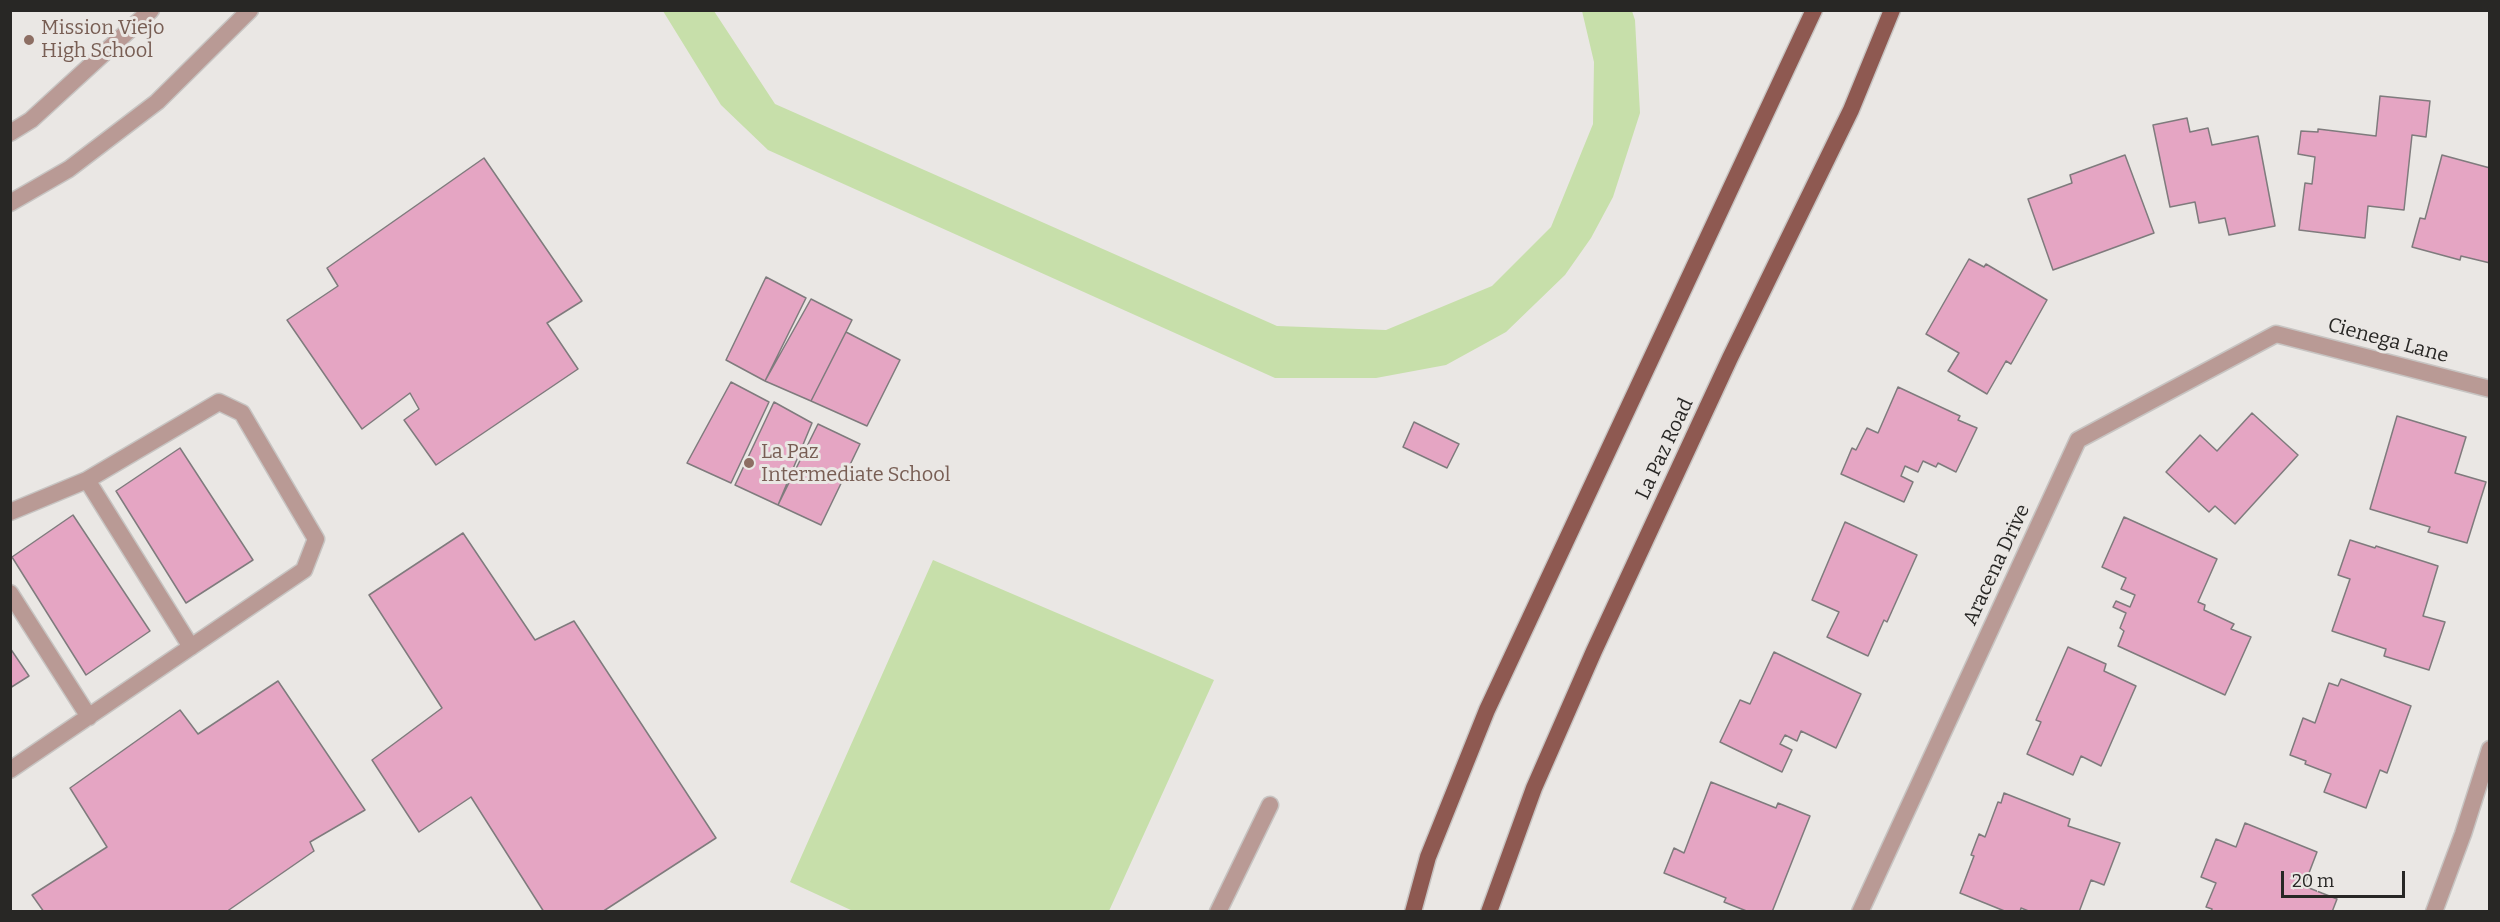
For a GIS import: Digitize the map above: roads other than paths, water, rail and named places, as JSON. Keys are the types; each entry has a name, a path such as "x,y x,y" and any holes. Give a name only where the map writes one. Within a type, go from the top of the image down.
{"main road":[{"path":"1413,912 1428,857 1487,710 1814,10"},
{"name":"La Paz Road","path":"1489,912 1534,788 1594,651 1730,358 1851,110 1892,10"}],"street":[{"path":"10,133 31,120 151,10"},
{"path":"10,203 69,169 157,102 250,10"},
{"name":"Cienega Lane","path":"2276,334 2490,389"},
{"name":"Aracena Drive","path":"1860,912 2078,440 2276,334"},
{"path":"10,512 87,480 219,402 242,413 316,540 304,570 10,770"},
{"path":"87,480 191,647"},
{"path":"10,593 89,717"},
{"path":"2434,912 2463,834 2490,749"},
{"path":"1218,912 1270,805"}],"place":[{"name":"Mission Viejo High School","path":"29,40"},
{"name":"La Paz Intermediate School","path":"749,463"}]}
